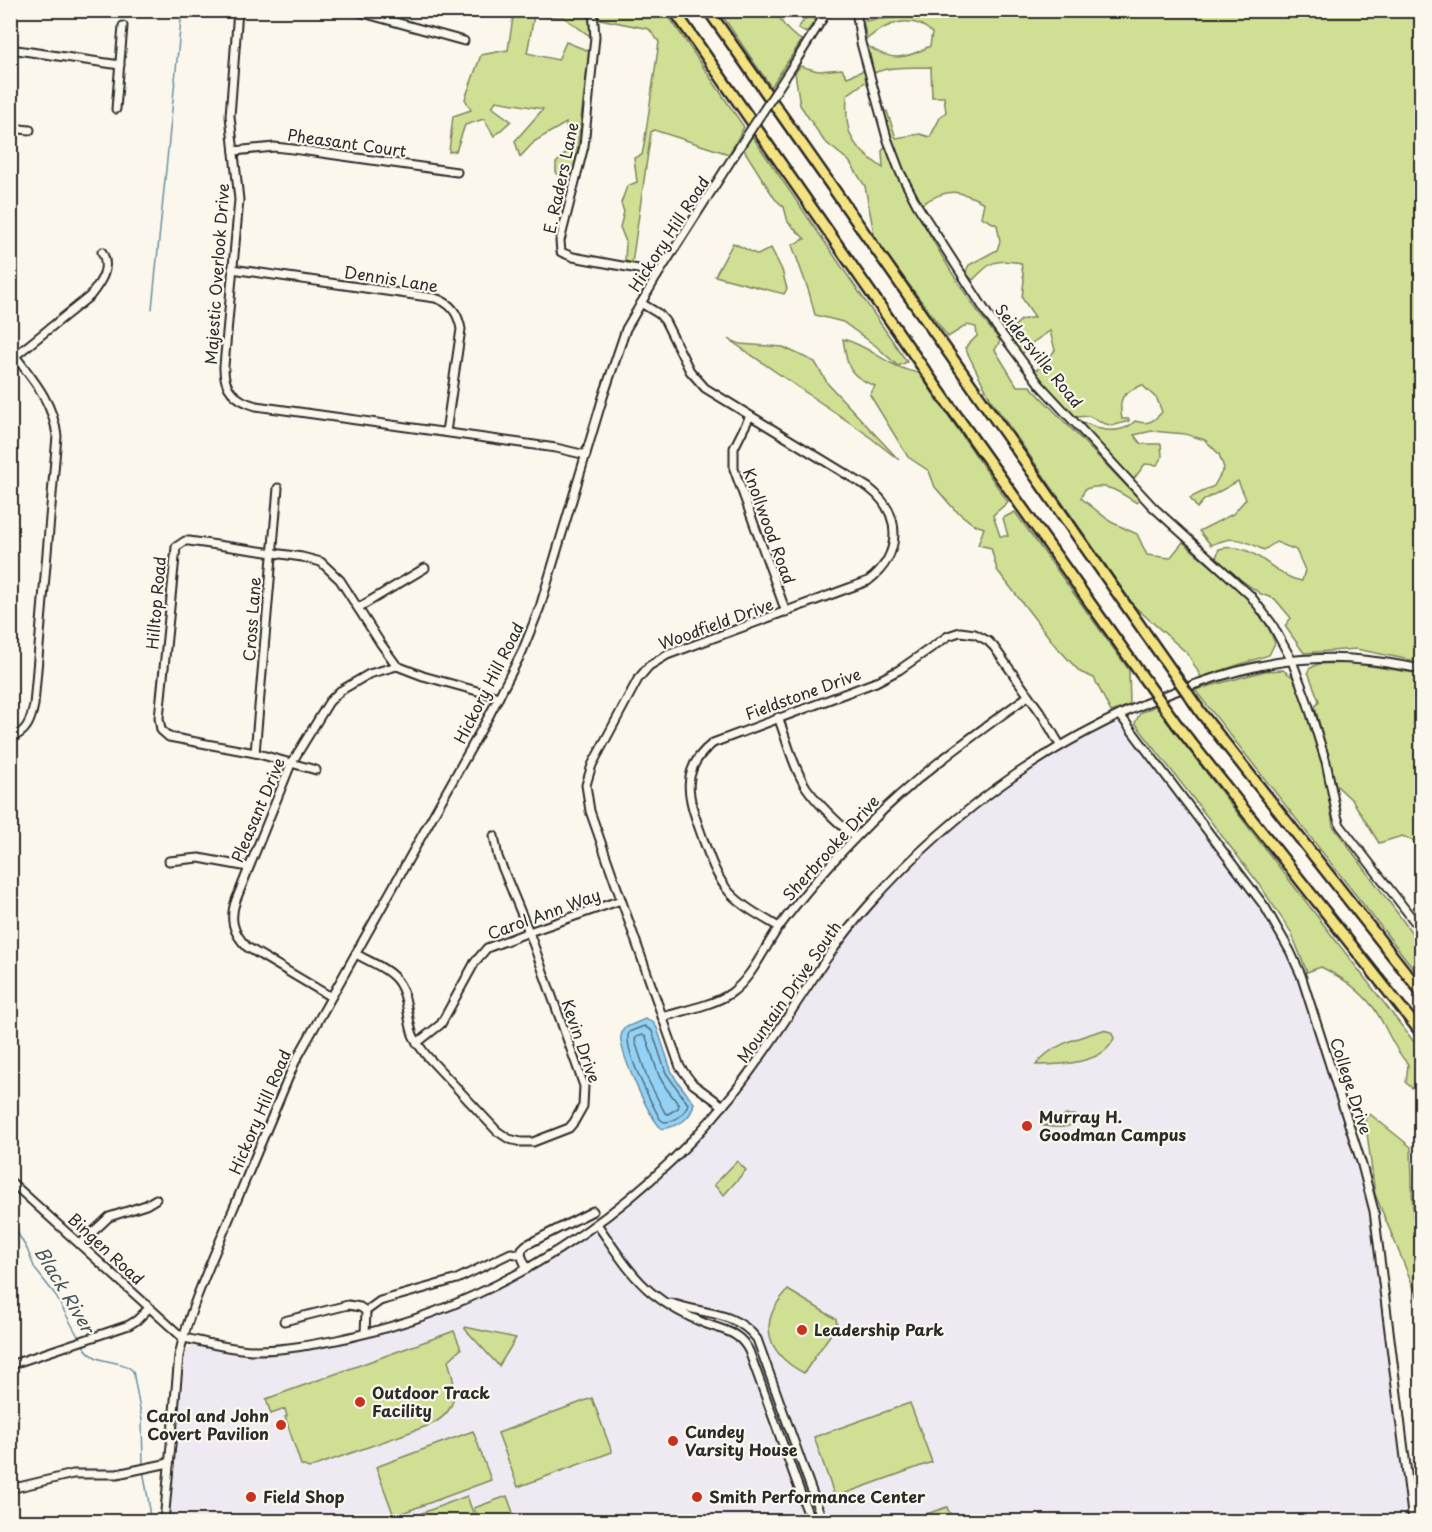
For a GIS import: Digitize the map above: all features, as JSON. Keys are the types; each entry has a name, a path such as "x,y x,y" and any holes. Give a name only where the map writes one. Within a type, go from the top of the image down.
{"highway":[{"path":"674,10 949,405 1178,726 1422,1034"},
{"path":"708,10 1202,714 1422,993"}],"street":[{"name":"Majestic Overlook Drive","path":"238,10 230,116 239,200 224,374 228,388 245,403 256,406 556,448 586,455"},
{"path":"352,10 464,41"},
{"name":"E. Raders Lane","path":"593,10 596,37 584,146 560,241 561,252 573,257 638,269 657,276"},
{"name":"Hickory Hill Road","path":"164,1521 179,1356 183,1338 196,1299 275,1108 296,1062 331,997 499,698 535,622 616,355 626,329 657,276 828,10"},
{"name":"Seidersville Road","path":"856,10 861,43 887,138 908,190 933,231 990,318 1040,385 1153,507 1250,595 1272,624 1293,660 1322,746 1336,816 1340,825 1415,922"},
{"path":"116,109 123,26"},
{"path":"10,48 120,65"},
{"path":"10,128 30,130"},
{"name":"Pheasant Court","path":"234,152 274,147 457,172"},
{"path":"10,738 26,728 34,705 57,436 52,411 45,396 13,358 90,296 100,283 105,269 106,260 102,252"},
{"name":"Dennis Lane","path":"232,269 435,298 448,304 457,314 461,329 446,432"},
{"name":"Woodfield Drive","path":"641,303 659,314 665,321 690,371 705,388 876,494 887,507 893,526 894,540 891,553 885,565 875,576 861,584 667,656 649,666 638,680 592,765 586,785 590,811 680,1067 686,1076 723,1106"},
{"name":"Knollwood Road","path":"750,416 734,448 734,469 786,612"},
{"name":"Cross Lane","path":"255,753 278,488"},
{"name":"Hilltop Road","path":"316,770 255,753 169,737 161,730 159,718 178,544 189,541 302,557 326,566 340,580 397,666"},
{"path":"358,608 425,568"},
{"name":"Fieldstone Drive","path":"779,927 735,898 721,882 711,863 691,807 688,791 693,767 706,748 721,738 882,680 942,639 960,632 975,634 988,641 1043,716 1060,746"},
{"name":"Mountain Drive South","path":"183,1338 218,1346 253,1350 285,1349 365,1334 436,1311 527,1269 597,1224 666,1166 723,1106 756,1063 832,951 886,886 928,844 977,802 1060,746 1162,696 1208,680 1250,669 1293,660 1356,658 1422,669"},
{"path":"397,666 499,698"},
{"name":"Pleasant Drive","path":"331,997 247,947 238,937 232,914 248,867 291,764 334,696 369,674 397,666"},
{"name":"Sherbrooke Drive","path":"662,1017 731,993 747,975 779,927 855,838 917,779 1028,696"},
{"name":"College Drive","path":"1120,715 1265,907 1301,975 1362,1166 1374,1211 1413,1521"},
{"path":"778,717 806,786 826,810 855,838"},
{"name":"Kevin Drive","path":"356,954 385,969 397,981 404,995 417,1043 497,1131 509,1139 521,1142 533,1142 564,1131 574,1122 583,1106 584,1086 529,932 498,857 494,836"},
{"path":"169,861 199,858 248,867"},
{"name":"Carol Ann Way","path":"417,1043 441,1024 481,954 496,944 621,900"},
{"name":"Bingen Road","path":"10,1181 183,1338"},
{"path":"80,1244 109,1217 146,1205 156,1199"},
{"path":"527,1269 521,1255 526,1245 594,1211"},
{"path":"597,1224 631,1271 661,1299 689,1317 732,1332 744,1342 811,1521"},
{"path":"366,1311 380,1301 457,1279 505,1255 521,1255"},
{"path":"661,1299 681,1307 733,1318 750,1329 757,1339 823,1521"},
{"path":"284,1322 348,1305 360,1307 366,1311"},
{"path":"10,1365 133,1323 149,1308"},
{"path":"365,1334 366,1311"},
{"path":"10,1489 73,1474 111,1474 148,1469 169,1463"}],"shaded area":[{"name":"Murray H. Goodman Campus","path":"1114,722 1120,724 1260,910 1280,941 1298,980 1356,1161 1373,1228 1408,1521 168,1522 186,1352 189,1349 194,1346 252,1353 283,1352 345,1342 438,1313 519,1277 538,1266 631,1202 696,1141 737,1095 858,923 929,848 972,810 1026,772 1092,732"}],"green space":[{"path":"907,10 1421,11 1421,662 1356,649 1304,653 1285,626 1291,618 1275,599 1261,594 1216,558 1219,549 1243,550 1281,573 1302,581 1305,570 1296,550 1276,542 1264,550 1250,543 1232,539 1211,545 1199,531 1233,514 1246,499 1238,481 1204,500 1197,508 1190,498 1214,486 1224,468 1219,454 1205,440 1185,434 1152,431 1134,435 1141,444 1161,444 1162,456 1157,465 1145,464 1133,480 1081,423 1098,428 1119,430 1135,421 1150,422 1162,412 1157,399 1142,385 1130,391 1121,401 1122,419 1129,419 1129,421 1112,426 1089,416 1075,417 1034,372 1047,361 1055,350 1050,331 1032,343 1021,355 1006,334 1021,320 1035,317 1022,298 1024,280 1021,263 999,261 989,265 973,280 965,273 969,265 997,250 1000,241 997,225 981,217 984,203 960,193 939,195 922,204 904,171 890,136 882,112 887,111 896,138 920,134 930,137 941,116 946,112 944,97 932,97 931,67 895,68 874,73 868,46 884,55 899,57 913,54 930,46 932,33 925,27 908,22 882,28 867,39 863,21 900,17"},
{"path":"514,11 585,11 589,17 590,36 563,17 534,16 527,53 558,60 566,42 589,51 577,153 569,190 556,172 556,163 569,150 566,123 535,141 520,157 515,141 543,109 496,101 492,107 511,121 494,136 484,119 465,125 456,151 449,152 453,116 471,110 465,99 481,55 508,50"},
{"path":"596,11 663,11 744,127 729,154 654,130 651,132 632,263 625,261 626,242 620,227 624,212 621,203 627,186 637,182 634,158 642,155 659,42 649,29 600,19"},
{"path":"719,11 776,11 786,28 802,40 771,87"},
{"path":"811,11 822,11 806,33 798,28"},
{"path":"800,66 818,71 842,69 847,77 865,70 868,80 847,95 847,120 852,138 863,153 883,168 882,151 886,146 910,197 951,271 1000,341 995,350 1017,386 1030,386 1139,499 1137,503 1107,487 1085,489 1081,498 1111,522 1137,534 1147,555 1170,558 1183,542 1235,587 1258,612 1275,643 1269,655 1201,677 1188,654 1134,606 991,400 965,348 977,336 976,327 967,325 948,337 875,239 865,186 849,161 824,141 800,105 795,73"},
{"path":"752,136 907,362 898,366 876,346 843,322 815,315 792,245 805,239 788,222 784,207 775,199 744,150"},
{"path":"733,243 758,255 771,248 782,270 787,289 784,294 715,276"},
{"path":"728,339 740,344 783,347 815,362 828,384 899,460 862,431"},
{"path":"843,339 853,342 898,367 919,373 1008,502 993,515 1000,536 1008,536 1003,518 1015,512 1129,670 1130,705 1111,712 1094,678 1080,672 1055,645 997,570 991,548 978,545 984,528 973,524 954,509 935,487 929,471 908,457 870,395 875,386 859,378 850,369"},
{"path":"1351,663 1421,674 1421,844 1402,836 1379,843 1353,801 1336,785 1315,707 1319,701 1308,672 1318,664"},
{"path":"1283,670 1294,678 1307,712 1325,772 1333,826 1421,945 1421,978 1195,690 1265,671"},
{"path":"1155,706 1421,1051 1421,1095 1406,1083 1408,1064 1397,1050 1373,1007 1342,979 1321,967 1307,972 1291,932 1259,884 1135,723 1140,713"},
{"path":"1103,1030 1111,1032 1114,1038 1109,1047 1101,1053 1080,1061 1036,1065 1057,1047"},
{"path":"1370,1114 1411,1147 1413,1218 1421,1235 1421,1305 1375,1194 1365,1118"},
{"path":"1066,1115 1075,1115 1080,1119 1072,1125 1063,1127 1044,1126"},
{"path":"737,1161 746,1170 724,1195 714,1185"},
{"name":"Leadership Park","path":"788,1290 836,1319 837,1325 804,1373 781,1357 770,1336 769,1325 772,1314"},
{"path":"465,1327 516,1338 499,1366"},
{"name":"Outdoor Track Facility","path":"454,1331 461,1349 448,1361 453,1380 454,1398 447,1413 430,1425 309,1468 301,1465 285,1417 287,1416 285,1409 271,1414 266,1399"},
{"path":"592,1398 612,1452 518,1487 498,1433"},
{"path":"910,1403 932,1462 835,1497 814,1437"},
{"path":"473,1431 491,1480 394,1516 376,1467"},
{"path":"467,1496 476,1521 401,1521"},
{"path":"507,1496 516,1521 479,1521 474,1508"},
{"path":"947,1507 953,1521 906,1521"}],"water":[{"path":"645,1019 653,1022 657,1028 671,1070 694,1103 687,1118 662,1129 650,1113 637,1088 621,1039 624,1028"}],"waterway":[{"path":"152,309 182,10"},
{"name":"Black River","path":"10,1220 27,1249 35,1269 54,1293 79,1338"},
{"name":"Black River","path":"83,1345 94,1357 120,1364 133,1371 142,1420 143,1465"},
{"name":"Black River","path":"143,1470 149,1504 149,1522"}],"place":[{"name":"Murray H. Goodman Campus","path":"1027,1126"},
{"name":"Leadership Park","path":"802,1330"},
{"name":"Outdoor Track Facility","path":"360,1402"},
{"name":"Carol and John Covert Pavilion","path":"281,1425"},
{"name":"Cundey Varsity House","path":"673,1441"},
{"name":"Field Shop","path":"251,1497"},
{"name":"Smith Performance Center","path":"697,1497"}]}
